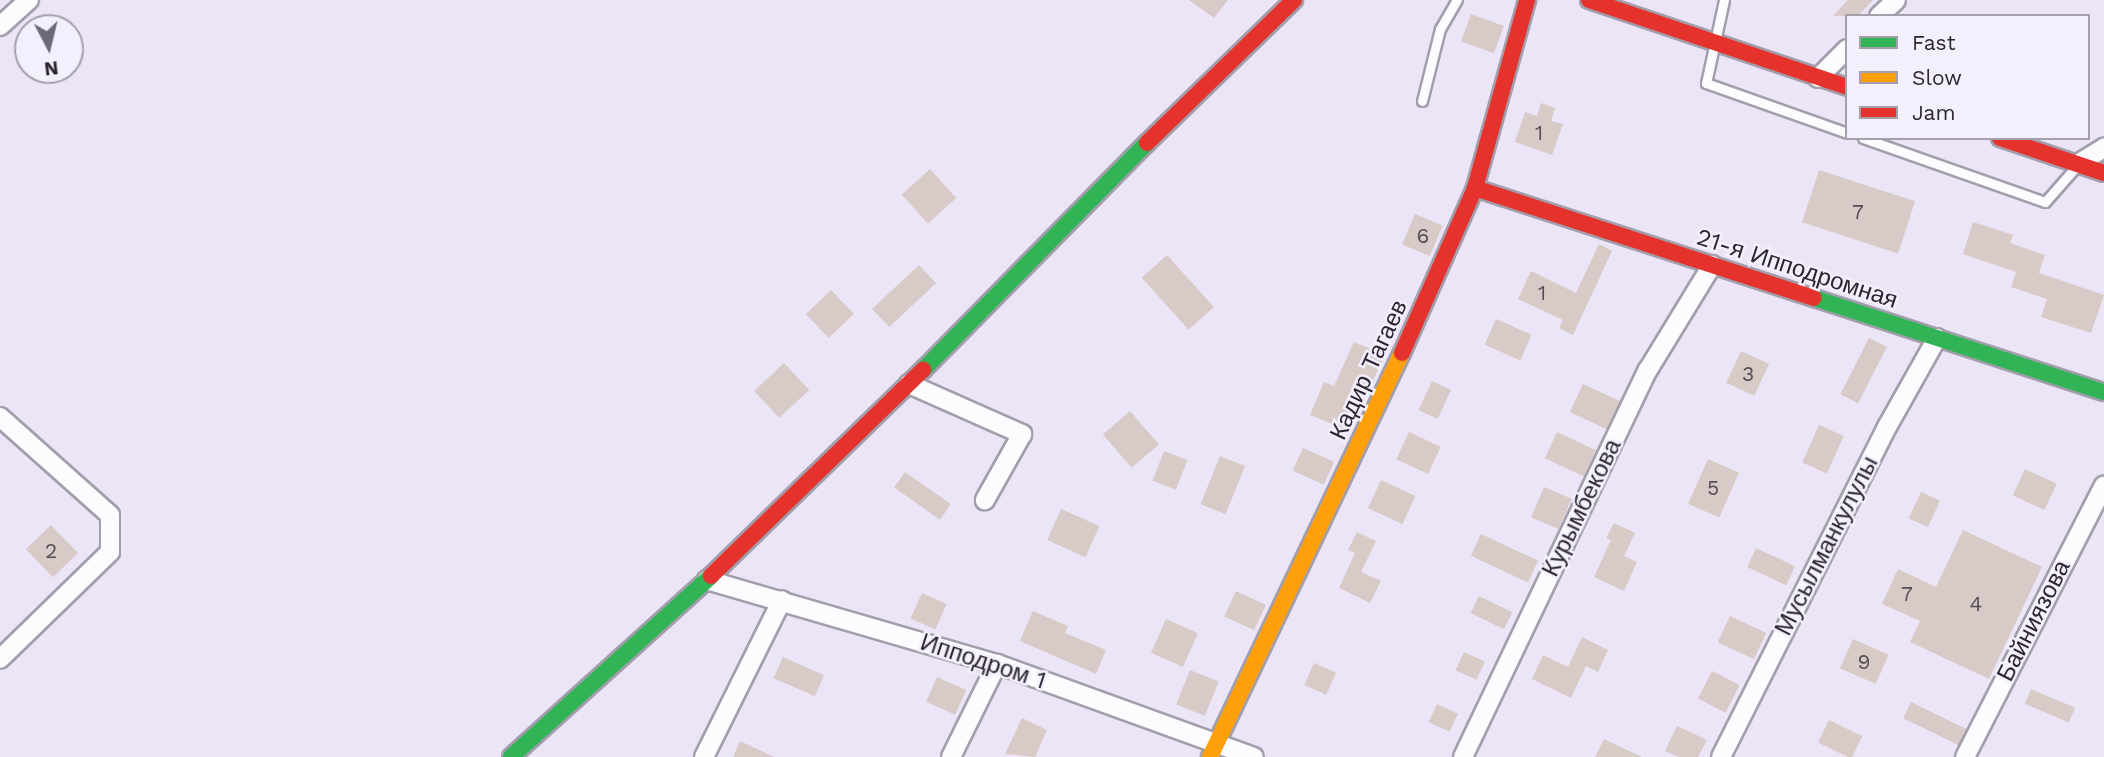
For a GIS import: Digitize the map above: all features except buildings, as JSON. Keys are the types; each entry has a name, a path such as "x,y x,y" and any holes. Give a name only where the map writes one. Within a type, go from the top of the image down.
{"main road":[{"path":"1264,25 1279,0"},
{"path":"511,757 707,580 909,384 1264,25 1294,0"},
{"name":"Кадир Тагаев","path":"1213,751 1438,278 1475,188 1527,0"},
{"path":"1589,0 1845,86"},
{"path":"2006,140 2104,173"},
{"name":"21-я Ипподромная","path":"1475,188 2104,392"}],"street":[{"path":"0,26 29,0"},
{"path":"1881,14 1896,0"},
{"path":"1818,78 1845,51"},
{"path":"2078,164 2104,148"},
{"name":"Курымбекова","path":"1463,757 1648,370 1712,265"},
{"name":"Мусылманкулулы","path":"1721,757 1887,427 1937,338"},
{"path":"909,384 1022,434 985,500"},
{"path":"0,417 110,515 110,552 0,659"},
{"name":"Байниязова","path":"1965,757 2104,485"},
{"name":"Ипподром 1","path":"707,580 997,664 1213,751 1254,757"},
{"path":"704,757 782,600"},
{"path":"951,757 997,664"}],"lane":[{"path":"1422,101 1440,29 1457,0"},
{"path":"1724,0 1706,83 1845,131"},
{"path":"1869,140 2045,202 2078,164"}],"traffic: fast":[{"path":"923,370 1147,143"},
{"path":"1814,298 2104,392"},
{"path":"511,757 711,576"}],"traffic: slow":[{"path":"1210,757 1402,353"}],"traffic: jam":[{"path":"1147,143 1294,0"},
{"path":"1402,353 1475,188 1527,0"},
{"path":"1589,0 1845,86"},
{"path":"2006,140 2104,173"},
{"path":"1475,188 1814,298"},
{"path":"711,576 923,370"}]}
